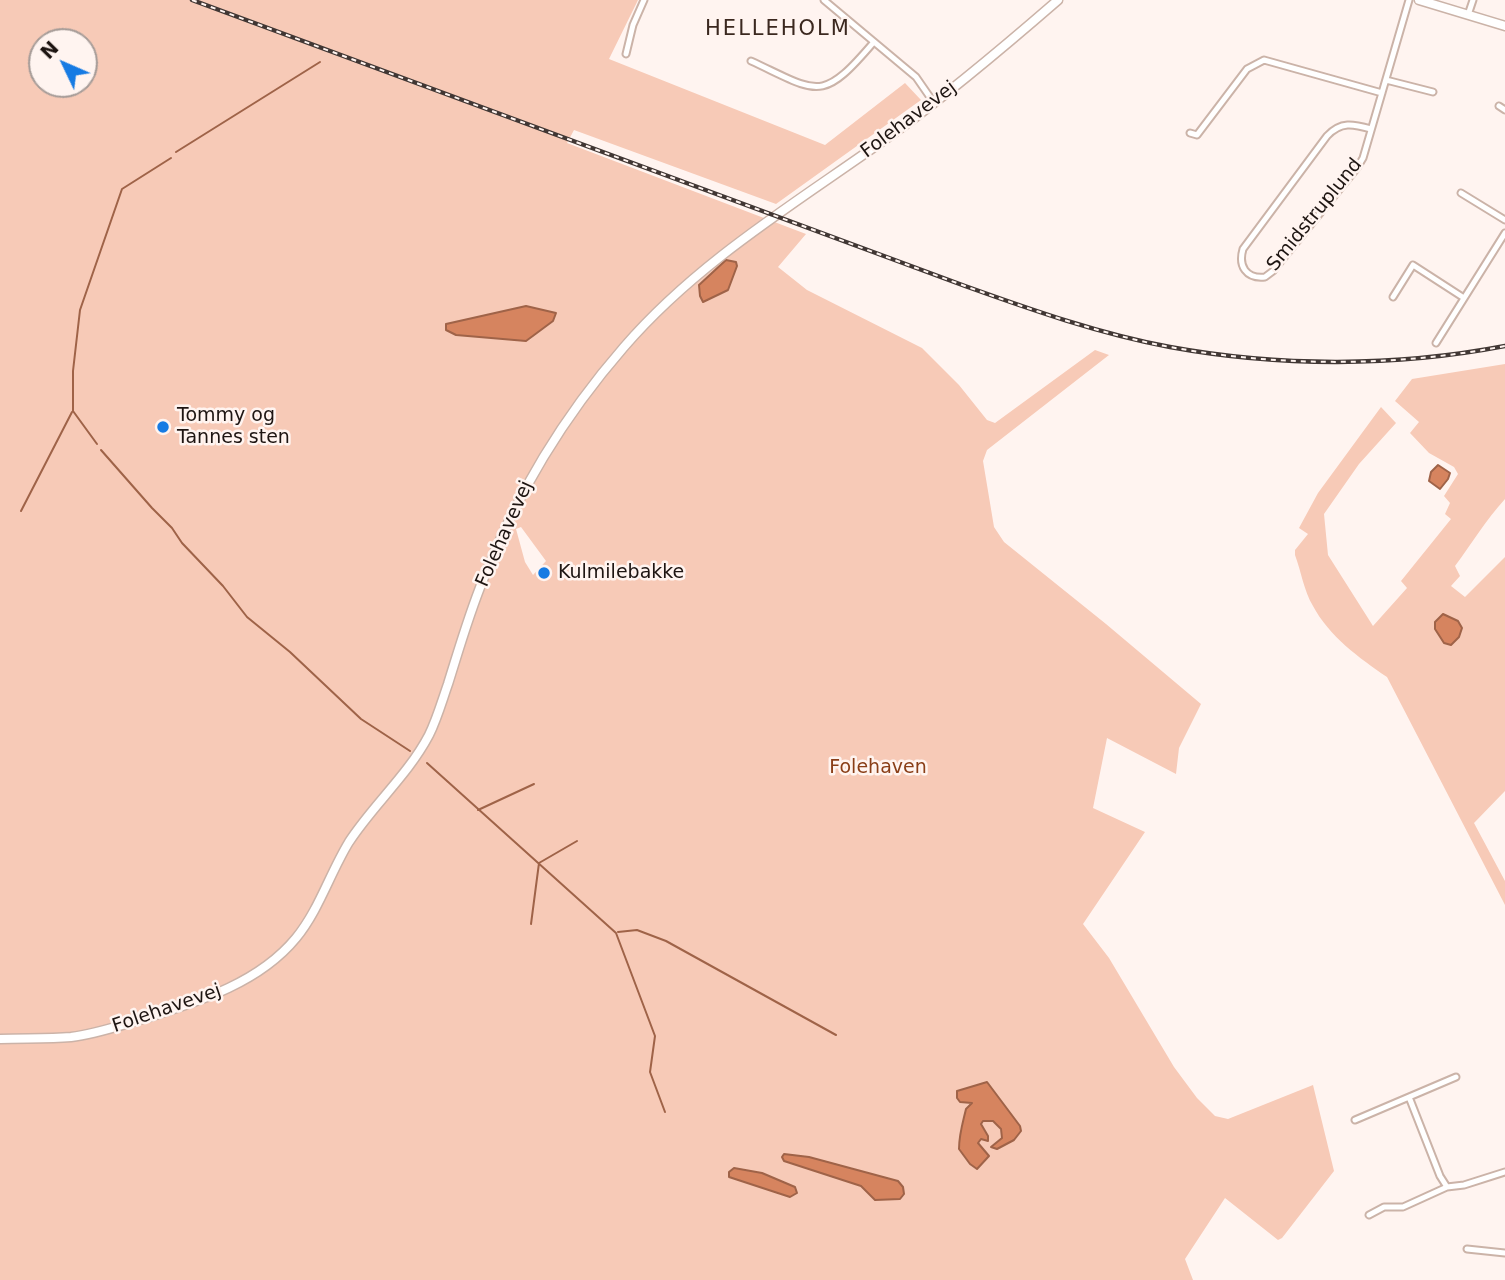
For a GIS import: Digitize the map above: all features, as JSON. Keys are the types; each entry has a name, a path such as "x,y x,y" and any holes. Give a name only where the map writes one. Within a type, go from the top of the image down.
{"street":[{"path":"626,54 633,25 644,0"},
{"path":"824,0 916,78 934,103"},
{"name":"Folehavevej","path":"0,1039 70,1037 101,1032 163,1013 215,995 247,979 295,940 368,814 429,737 482,581 509,519 535,469 574,409 628,343 712,262 934,103 1058,0"},
{"name":"Smidstruplund","path":"1371,129 1341,124 1327,136 1243,249 1240,260 1243,269 1250,275 1265,276 1273,271 1357,169 1371,129 1409,0"},
{"path":"1419,0 1505,26"},
{"path":"1468,15 1473,0"},
{"path":"751,61 807,87 817,88 839,79 873,43"},
{"path":"1190,133 1197,135 1247,69 1264,60 1382,93"},
{"path":"1386,80 1433,92"},
{"path":"1499,106 1505,110"},
{"path":"1461,193 1505,220"},
{"path":"1436,343 1505,233"},
{"path":"1393,297 1413,265 1464,298"},
{"path":"1355,1120 1456,1077"},
{"path":"1409,1097 1440,1176 1447,1187"},
{"path":"1369,1214 1384,1208 1403,1207 1447,1187 1464,1185 1505,1172"},
{"path":"1467,1249 1505,1253"}],"green space":[{"name":"Folehaven","path":"0,0 638,0 609,59 825,145 905,83 921,100 776,204 574,130 567,143 806,234 778,267 807,290 922,348 959,385 987,420 995,423 1095,350 1109,355 987,450 983,461 994,527 1004,542 1201,704 1179,748 1176,774 1107,738 1093,808 1145,832 1083,924 1109,958 1174,1067 1197,1098 1215,1116 1228,1119 1313,1085 1334,1171 1278,1240 1225,1198 1185,1259 1193,1280 0,1280","holes":["728,262 731,282 728,290 703,302","526,306 556,314 526,341 456,335 478,317","521,527 546,561 533,575 525,562 516,529","987,1082 1021,1131 1014,1140 1004,1146 997,1124 983,1121 981,1124 986,1131 978,1143 988,1155 980,1163 970,1164 959,1149 961,1126 972,1103 966,1103","809,1157 898,1181 887,1198 875,1198 861,1186 784,1161"]},
{"path":"1505,364 1505,499 1455,566 1460,576 1451,586 1465,597 1505,557 1505,791 1474,823 1505,881 1505,905 1387,677 1346,646 1327,627 1307,594 1295,550 1308,534 1299,528 1318,493 1381,407 1396,423 1359,464 1324,514 1328,555 1373,626 1407,588 1401,581 1451,519 1445,514 1450,503 1444,496 1458,474 1454,467 1429,453 1410,433 1419,422 1395,401 1412,379"}],"shaded area":[{"path":"726,260 736,262 737,266 728,290 703,302 699,285"},
{"path":"526,306 556,313 553,321 526,341 456,335 446,330 446,324"},
{"path":"1438,465 1450,473 1440,489 1429,481 1431,472"},
{"path":"1443,614 1458,621 1462,628 1459,637 1451,645 1444,643 1435,629 1435,622"},
{"path":"987,1082 1021,1131 1014,1140 997,1149 991,1147 1002,1138 1001,1129 993,1121 983,1121 981,1124 988,1141 981,1139 978,1143 989,1156 977,1169 959,1149 966,1109 972,1103 960,1102 957,1091"},
{"path":"784,1154 809,1157 898,1181 904,1194 900,1199 875,1200 861,1186 784,1161"},
{"path":"734,1168 762,1173 795,1187 797,1193 790,1197 729,1177 729,1172"}],"waterway":[{"path":"176,152 320,62"},
{"path":"97,444 73,411 73,371 80,310 122,189 171,158"},
{"path":"21,511 72,412"},
{"path":"101,450 223,586 247,617 290,652 361,719 410,751"},
{"path":"427,763 616,933 655,1036 650,1072 665,1112"},
{"path":"478,810 534,784"},
{"path":"531,924 539,863 577,841"},
{"path":"618,932 637,930 666,941 836,1035"}],"railway":[{"path":"192,0 965,286 1118,335 1211,354 1295,361 1380,361 1505,346"}],"place":[{"name":"Tommy og Tannes sten","path":"163,427"},
{"name":"Kulmilebakke","path":"544,573"}],"district":[{"name":"HELLEHOLM","path":"778,30"}]}
